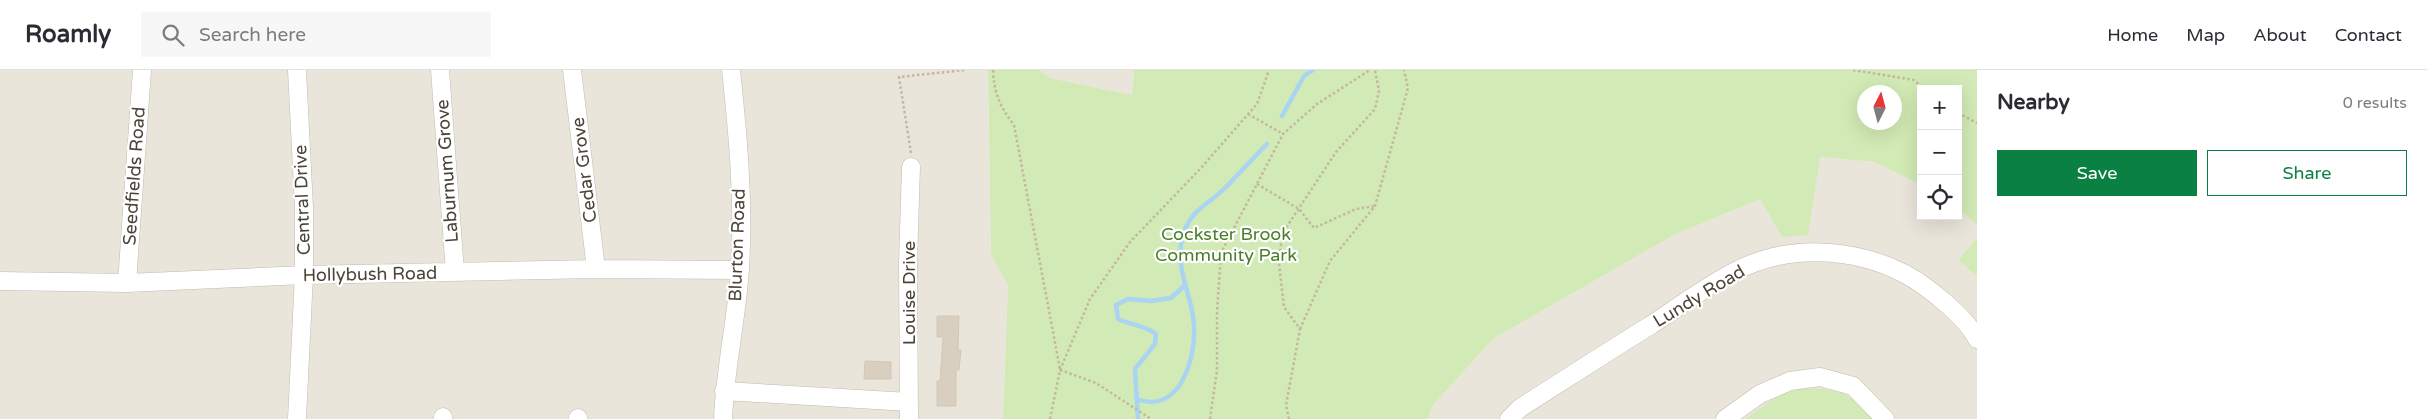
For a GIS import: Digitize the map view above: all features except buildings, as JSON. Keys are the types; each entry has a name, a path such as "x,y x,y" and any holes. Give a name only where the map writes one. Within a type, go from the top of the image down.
{"street":[{"name":"Seedfields Road","path":"127,283 142,70"},
{"name":"Central Drive","path":"297,70 304,208 304,275 297,419"},
{"name":"Laburnum Grove","path":"440,70 454,272"},
{"name":"Cedar Grove","path":"572,70 596,270"},
{"name":"Blurton Road","path":"723,419 724,391 740,270 742,228 731,70"},
{"name":"Louise Drive","path":"909,411 908,263 911,167"},
{"name":"Lundy Road","path":"1520,415 1735,271 1798,252 1832,253 1864,258 1898,270 1922,282 1976,335"},
{"name":"Hollybush Road","path":"0,281 127,283 304,275 596,270 740,270"},
{"path":"1725,419 1760,394 1790,380 1820,377 1853,386 1885,419"},
{"path":"724,391 909,411"}],"path":[{"path":"911,167 899,76 965,70"},
{"path":"993,70 994,87 1001,107 1014,125 1060,370"},
{"path":"1050,419 1060,370 1090,299 1130,242 1257,104 1269,70"},
{"path":"1210,419 1218,370 1217,312 1221,253 1283,134 1317,104 1370,70"},
{"path":"1300,329 1284,307 1279,264 1282,234 1336,152 1375,108 1379,91 1375,70"},
{"path":"1289,419 1286,404 1300,329 1330,260 1375,206 1408,88 1404,70"},
{"path":"1853,70 1914,80 1920,85"},
{"path":"1248,114 1283,134"},
{"path":"1962,115 1977,123"},
{"path":"1257,184 1299,208 1314,228 1356,209 1375,206"},
{"path":"1060,370 1096,383 1151,419"}],"shaded area":[{"path":"0,70 988,70 991,255 1008,285 1003,419 0,419"},
{"path":"1040,70 1134,70 1132,95 1050,78"},
{"path":"1819,157 1874,162 1917,183 1917,220 1962,220 1962,212 1977,225 1977,238 1958,260 1977,276 1977,419 1428,419 1433,405 1493,339 1672,236 1760,199 1782,237"}],"green space":[{"name":"Cockster Brook Community Park","path":"988,70 1040,70 1050,78 1132,95 1134,70 1977,70 1977,225 1962,212 1962,85 1917,85 1917,183 1874,162 1820,157 1808,235 1782,237 1760,199 1672,236 1493,339 1433,405 1428,419 1003,419 1008,285 991,255"},
{"path":"1977,238 1977,276 1958,260"},
{"path":"1800,389 1823,389 1841,393 1857,402 1873,419 1745,419 1781,394"}],"waterway":[{"path":"1282,116 1304,76 1313,70"},
{"path":"1136,399 1151,402 1164,399 1174,392 1188,368 1194,339 1194,325 1180,257 1181,245 1187,224 1196,212 1225,188 1267,144"},
{"path":"1138,419 1135,369 1155,344 1156,334 1118,319 1116,305 1128,299 1151,301 1171,298 1185,285"}]}
